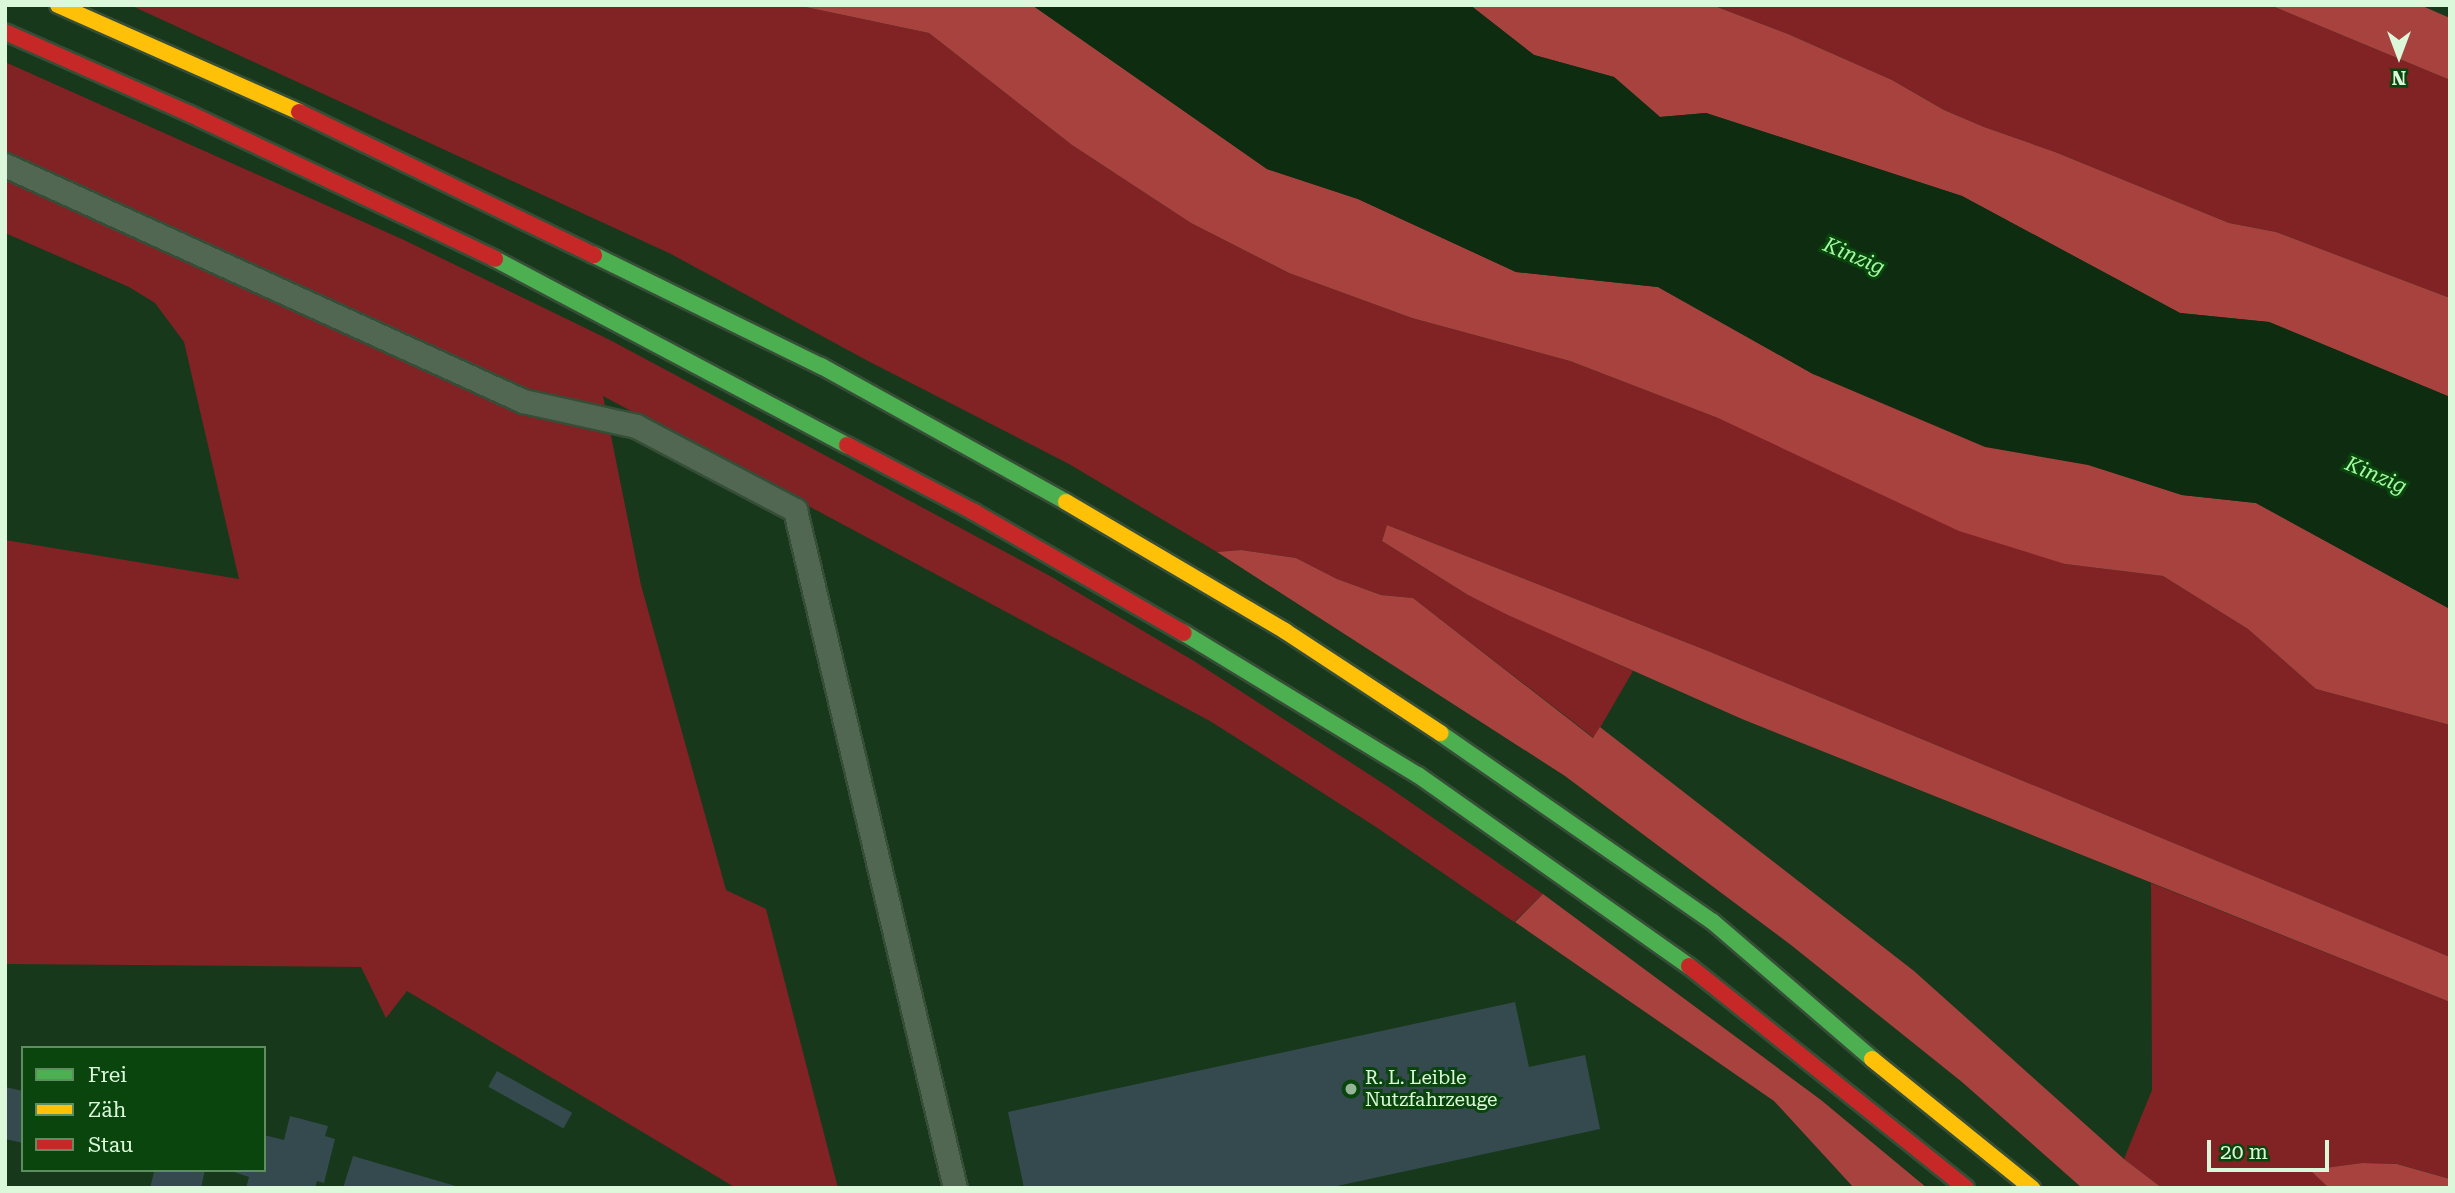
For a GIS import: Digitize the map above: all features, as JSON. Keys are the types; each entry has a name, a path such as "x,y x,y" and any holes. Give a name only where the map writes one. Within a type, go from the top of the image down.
{"highway":[{"path":"58,5 362,141 821,366 990,457 1261,617 1430,726 1713,922 1922,1101 2032,1188"},
{"path":"5,32 188,113 492,258 974,512 1129,600 1382,753 1473,813 1704,976 1966,1188"}],"lane":[{"path":"5,165 523,401 636,426 795,510 955,1188"}],"shaded area":[{"path":"130,5 796,5 929,33 1072,145 1191,223 1289,273 1412,318 1570,361 1718,418 2065,564 2163,576 2248,629 2316,689 2450,725 2450,957 1708,651 1387,525 1382,541 1468,595 1633,671 1594,738 1413,598 1381,595 1337,579 1296,558 1241,550 1217,552 1069,464 868,361 671,254"},
{"path":"796,5 1032,5 1267,169 1358,199 1516,272 1658,287 1813,374 2182,495 2256,503 2450,609 2450,725 2316,689 2248,629 2163,576 2065,564 1959,531 1718,418 1570,361 1412,318 1289,273 1191,223 1072,145 929,33"},
{"path":"1470,5 1712,5 1788,34 1892,80 1944,110 1984,127 2055,152 2229,223 2276,232 2450,298 2450,397 2269,322 2180,313 1962,196 1706,113 1660,117 1614,77 1534,55"},
{"path":"1712,5 2270,5 2450,80 2450,298 2276,232 2229,223 2055,152 1984,127 1944,110 1892,80 1788,34"},
{"path":"2270,5 2420,5 2450,18 2450,80"},
{"path":"5,62 404,240 610,340 1050,576 1194,661 1387,786 1543,894 1514,922 1376,827 1210,721 603,396 641,585 726,890 766,909 838,1188 736,1188 407,991 386,1018 361,967 5,964 5,540 239,579 184,342 155,303 129,287 5,233"},
{"path":"1387,525 1708,651 2450,957 2450,1002 1742,719 1510,616 1468,595 1382,541"},
{"path":"1241,550 1296,558 1337,579 1381,595 1413,598 1593,738 1600,727 1914,971 2124,1159 2162,1188 2082,1188 1962,1082 1791,945 1565,776 1217,552"},
{"path":"2151,883 2450,1002 2450,1179 2398,1164 2362,1163 2311,1170 2329,1188 2162,1188 2124,1159 2152,1090"},
{"path":"1543,894 1821,1100 1927,1188 1854,1188 1774,1101 1515,922"},
{"path":"2362,1163 2397,1164 2450,1179 2450,1188 2329,1188 2310,1170"}],"water":[{"name":"Kinzig","path":"1032,5 1470,5 1534,55 1614,77 1660,117 1706,113 1962,196 2180,313 2269,322 2450,397 2450,609 2256,503 2182,495 2088,465 1985,447 1813,374 1658,287 1516,272 1358,199 1267,169"}],"building":[{"name":"R. L. Leible Nutzfahrzeuge","path":"1515,1002 1529,1067 1585,1055 1600,1129 1328,1188 1024,1188 1008,1112"},
{"path":"497,1071 572,1113 563,1128 488,1087"},
{"path":"5,1087 21,1091 21,1143 5,1139"},
{"path":"290,1116 328,1126 325,1136 335,1139 324,1183 317,1181 315,1188 246,1188 249,1177 234,1172 266,1172 266,1136 284,1140"},
{"path":"353,1156 459,1187 459,1188 343,1188"},
{"path":"154,1172 205,1172 201,1188 150,1188"}],"traffic: fast":[{"path":"594,255 821,366 1066,502"},
{"path":"495,259 847,445"},
{"path":"1184,633 1418,775 1689,966"},
{"path":"1440,733 1713,922 1872,1059"}],"traffic: slow":[{"path":"58,5 299,112"},
{"path":"1066,502 1285,631 1440,733"},
{"path":"1872,1059 2032,1188"}],"traffic: jam":[{"path":"5,32 188,113 495,259"},
{"path":"299,112 594,255"},
{"path":"847,445 974,512 1184,633"},
{"path":"1689,966 1966,1188"}],"place":[{"name":"R. L. Leible Nutzfahrzeuge","path":"1351,1089"}]}
